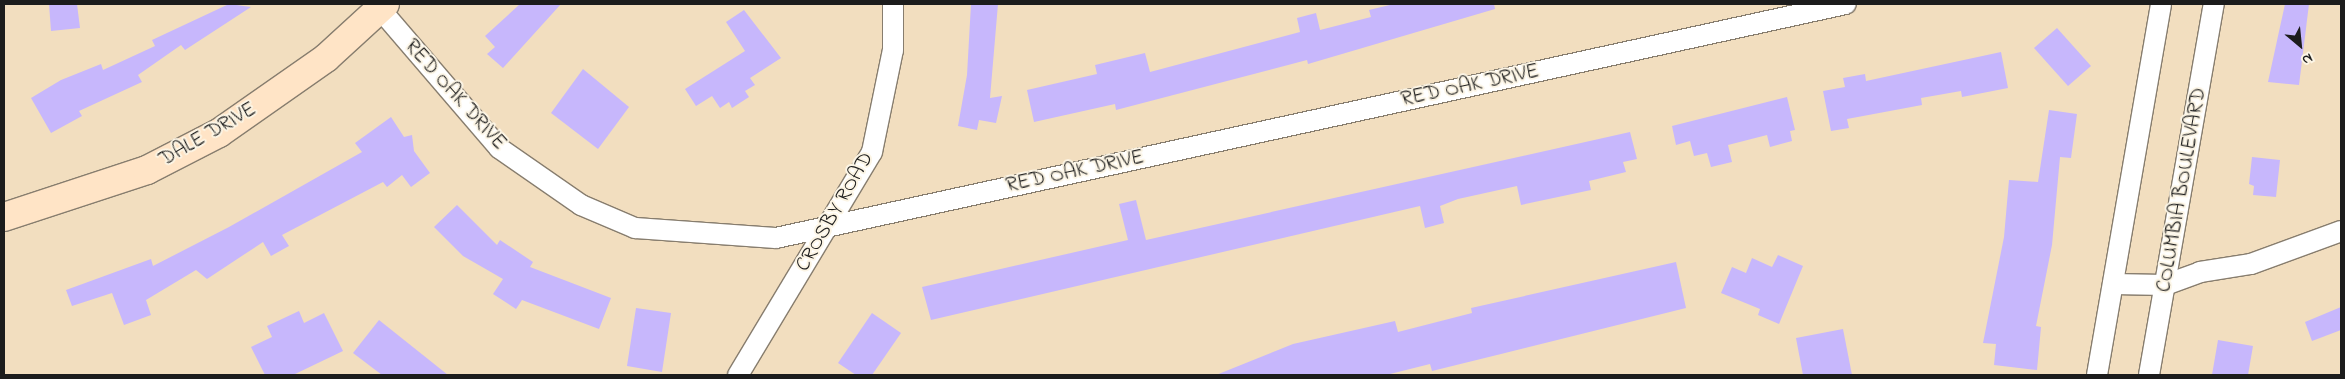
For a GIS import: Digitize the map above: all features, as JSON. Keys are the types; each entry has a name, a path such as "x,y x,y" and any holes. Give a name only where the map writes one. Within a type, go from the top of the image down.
{"street":[{"name":"CROSBY ROAD","path":"738,375 872,152 893,50 893,4"},
{"name":"RED OAK DRIVE","path":"382,6 498,148 582,205 635,228 674,234 776,238 1846,4"},
{"path":"2097,375 2161,4"},
{"name":"COLUMBIA BOULEVARD","path":"2149,375 2214,4"},
{"name":"DALE DRIVE","path":"4,217 147,170 219,133 326,58 382,6"},
{"path":"2113,284 2165,285 2200,272 2251,264 2341,231"}],"building":[{"path":"49,4 77,4 80,28 51,31"},
{"path":"229,4 251,7 185,50 181,45 138,75 142,82 79,111 82,116 51,133 31,98 61,80 101,64 103,70 155,46 152,40"},
{"path":"520,4 561,4 503,68 487,54 495,47 485,36"},
{"path":"971,4 998,4 990,98 1002,96 996,123 979,120 977,130 958,126 967,75"},
{"path":"1394,4 1494,4 1495,9 1308,64 1307,60 1116,110 1115,104 1034,122 1027,90 1097,74 1095,65 1145,53 1150,72 1300,32 1297,18 1316,13 1320,30 1371,17 1369,10"},
{"path":"2285,4 2309,4 2299,85 2268,82"},
{"path":"744,10 781,58 750,78 755,85 745,91 749,97 732,108 729,102 720,108 712,96 696,106 685,89 745,51 726,22"},
{"path":"2057,28 2091,66 2068,86 2034,48"},
{"path":"2001,52 2008,88 1962,97 1961,91 1921,98 1922,105 1847,119 1849,128 1831,131 1823,91 1845,87 1843,78 1865,74 1866,81"},
{"path":"583,69 629,107 598,149 551,113"},
{"path":"1787,97 1795,130 1790,131 1792,141 1770,147 1767,135 1728,145 1732,162 1711,167 1707,153 1694,156 1690,141 1676,145 1672,126"},
{"path":"2049,110 2077,114 2071,158 2060,157 2052,245 2036,326 2041,327 2037,370 1994,365 1996,344 1983,343 2004,237 2009,180 2038,182"},
{"path":"391,117 404,137 412,135 414,151 430,173 411,187 402,175 387,187 383,182 282,235 289,246 271,256 263,242 207,279 196,270 146,300 151,315 124,325 112,293 72,306 66,290 151,259 153,266 229,227 362,152 355,143"},
{"path":"1630,132 1637,159 1623,162 1626,172 1589,181 1591,190 1521,205 1517,186 1458,199 1440,206 1444,223 1425,228 1420,206 931,320 922,287 1128,240 1119,204 1136,200 1146,240"},
{"path":"2252,157 2280,160 2276,197 2253,195 2254,186 2249,184"},
{"path":"457,205 497,245 500,240 533,262 530,267 611,298 599,329 522,300 516,309 493,294 503,279 463,256 434,227"},
{"path":"1778,255 1803,266 1779,324 1758,315 1760,309 1721,293 1732,267 1746,273 1752,258 1772,267"},
{"path":"1676,262 1686,308 1432,371 1430,364 1386,375 1216,375 1293,344 1395,321 1398,332 1472,313 1471,308"},
{"path":"2341,307 2341,330 2312,341 2305,322"},
{"path":"636,308 671,313 662,372 627,366"},
{"path":"299,311 304,323 324,313 343,351 293,375 265,375 251,347 272,337 267,326"},
{"path":"872,313 901,333 872,375 856,375 838,363"},
{"path":"379,320 448,375 382,375 353,353"},
{"path":"1843,329 1852,375 1803,375 1796,338"},
{"path":"2218,340 2253,346 2248,375 2212,375"}]}
